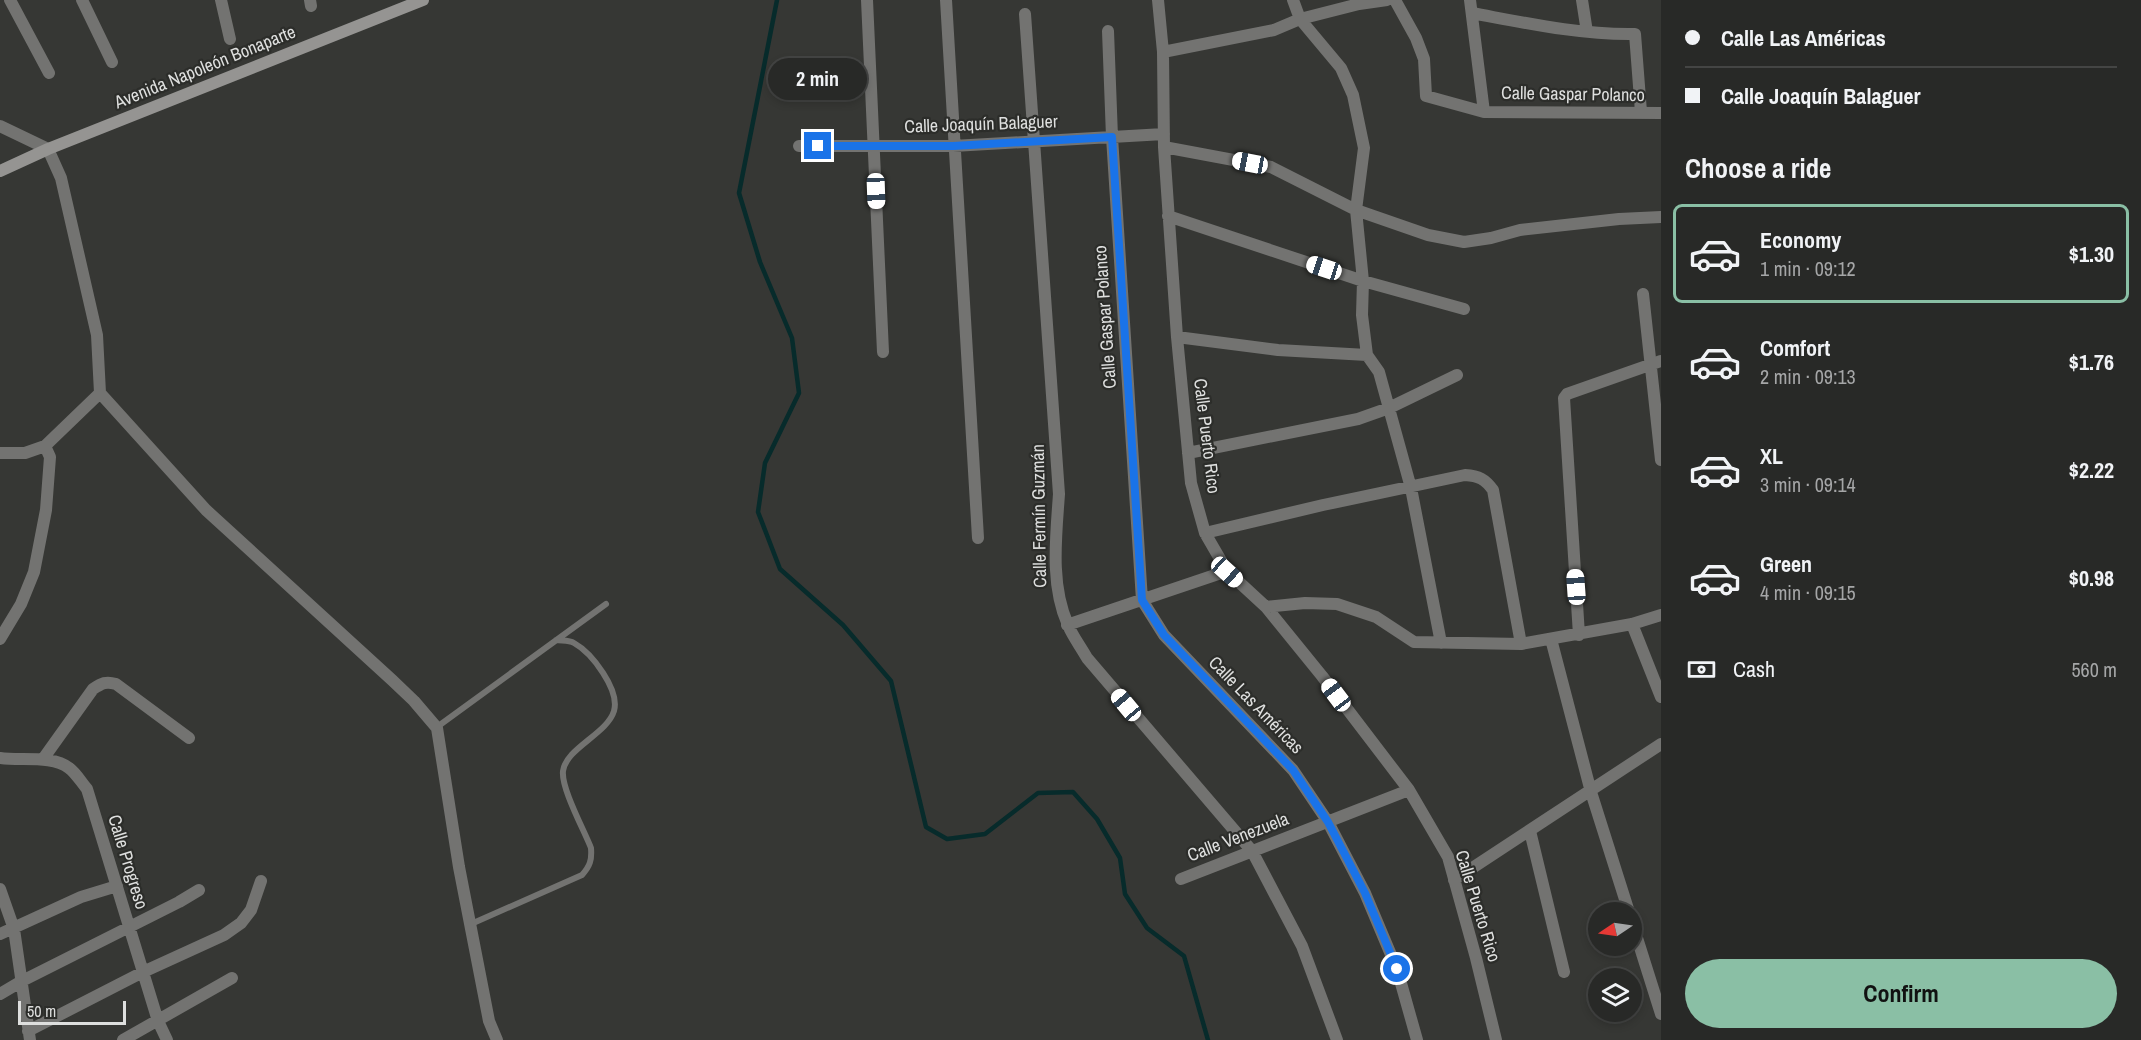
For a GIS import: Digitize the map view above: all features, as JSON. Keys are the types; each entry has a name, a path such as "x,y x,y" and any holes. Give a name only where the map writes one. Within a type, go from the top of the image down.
{"main road":[{"name":"Avenida Napoleón Bonaparte","path":"0,171 48,149 423,0"}],"street":[{"path":"10,0 48,73"},
{"path":"82,0 112,62"},
{"path":"221,0 230,39"},
{"path":"867,0 883,352"},
{"path":"946,0 978,538"},
{"name":"Calle Puerto Rico","path":"1158,0 1163,52 1168,216 1177,337 1191,483 1205,533 1227,572 1266,607 1409,790 1448,857 1476,958 1492,1039"},
{"path":"1293,0 1300,19 1341,68 1353,94 1364,148 1356,210 1363,281 1362,315 1367,355 1379,372 1412,488 1441,643"},
{"path":"1163,52 1274,30 1300,19 1359,4 1387,0"},
{"name":"Calle Gaspar Polanco","path":"1395,0 1416,38 1424,59 1426,96 1484,112 1661,113"},
{"path":"1470,0 1484,112"},
{"path":"1582,0 1587,32"},
{"path":"1472,13 1587,32 1635,34 1641,112"},
{"name":"Calle Fermín Guzmán","path":"1025,14 1059,494 1056,571 1059,595 1068,625 1087,658 1252,852 1302,946 1336,1040"},
{"name":"Calle Gaspar Polanco","path":"1107,31 1142,600"},
{"path":"0,126 48,149 61,178 97,335 100,393 206,510 392,680 414,701 436,728 470,924 489,1021 497,1040"},
{"name":"Calle Joaquín Balaguer","path":"799,146 953,146 1112,137 1164,140 1271,167 1356,210 1428,235 1464,242 1520,230 1618,219 1661,217"},
{"path":"1168,216 1363,281 1464,309"},
{"path":"1643,294 1656,362 1661,460"},
{"path":"1177,337 1278,351 1367,355"},
{"path":"1579,634 1564,398 1567,394 1656,362"},
{"path":"1188,453 1358,418 1389,408 1457,375"},
{"path":"0,453 25,453 45,446 100,393"},
{"path":"0,639 21,604 34,572 46,510 50,458 45,446"},
{"path":"1205,533 1323,505 1465,476 1477,476 1486,480 1492,490 1521,644"},
{"path":"1068,625 1227,572"},
{"name":"Calle Las Américas","path":"1142,600 1164,635 1293,770 1328,822 1365,893 1397,969 1417,1040"},
{"path":"1266,607 1305,603 1337,604 1376,617 1414,642 1441,643 1521,644 1632,624 1661,615"},
{"path":"1632,624 1661,697"},
{"path":"1551,639 1591,792 1626,902"},
{"path":"43,759 93,689 108,681 116,684 189,738"},
{"path":"1454,880 1661,744"},
{"name":"Calle Progreso","path":"0,758 18,761 48,759 68,767 87,789 158,1021 167,1040"},
{"name":"Calle Venezuela","path":"1181,879 1409,790"},
{"path":"1530,831 1564,972"},
{"path":"0,889 14,929 29,1036 143,972 224,935 241,923 251,910 261,881"},
{"path":"0,934 81,897 117,886"},
{"path":"0,994 199,890"},
{"path":"1642,954 1661,1014"},
{"path":"123,1040 232,978"}],"lane":[{"path":"436,728 606,604"},
{"path":"470,924 582,875 590,867 591,848 563,780 564,767 571,756 598,732 613,713 615,698 610,683 582,649 571,641 556,640"}],"waterway":[{"path":"777,0 739,193 760,262 792,338 799,393 765,463 758,512 780,569 843,625 891,681 926,827 947,839 985,834 1038,793 1073,792 1097,819 1120,858 1125,894 1147,928 1184,956 1208,1040"}],"route":[{"path":"818,146 953,146 1112,137 1142,600 1164,635 1293,770 1328,822 1365,893 1397,969"}]}
